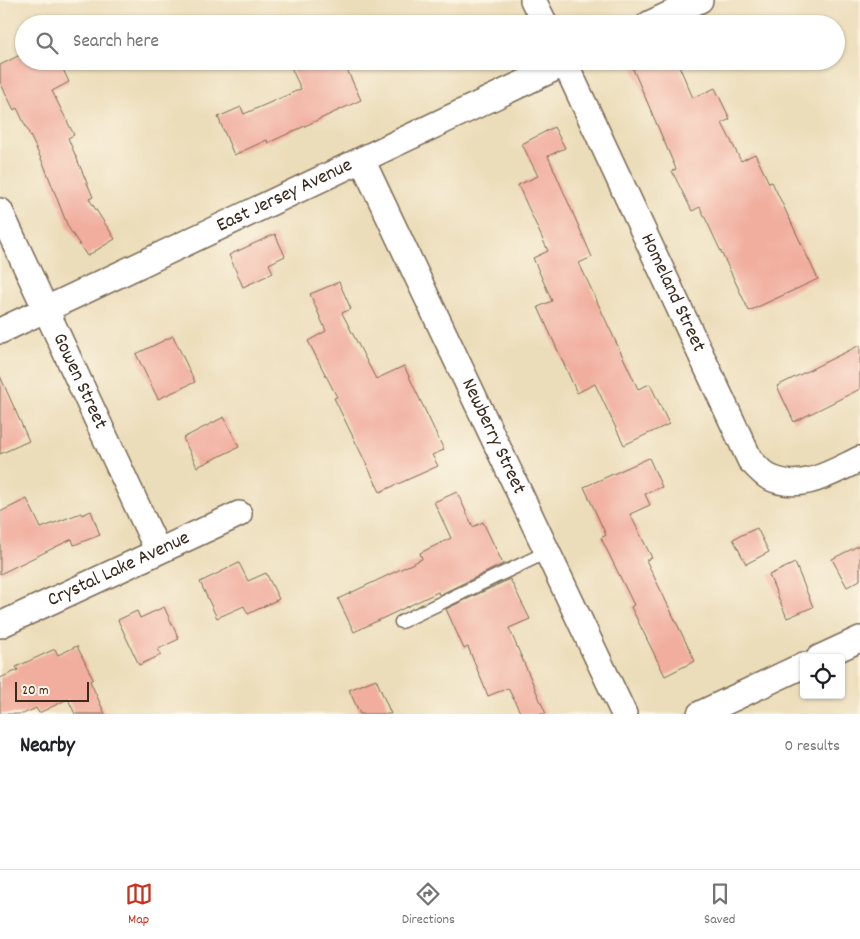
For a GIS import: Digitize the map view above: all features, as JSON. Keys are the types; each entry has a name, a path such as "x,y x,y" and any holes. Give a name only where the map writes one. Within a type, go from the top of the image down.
{"street":[{"path":"533,0 540,15"},
{"path":"668,15 700,0"},
{"name":"East Jersey Avenue","path":"0,331 549,70"},
{"name":"Homeland Street","path":"570,70 750,460 767,476 788,483 814,481 860,459"},
{"name":"Newberry Street","path":"362,160 624,714"},
{"name":"Gowen Street","path":"0,211 158,551"},
{"name":"Crystal Lake Avenue","path":"0,625 238,514"},
{"path":"827,654 860,638"},
{"path":"700,714 800,667"}],"lane":[{"path":"401,622 547,552"}],"building":[{"path":"15,58 15,70 63,70 69,82 52,91 74,135 68,138 93,197 89,199 115,239 87,256 68,227 44,165 17,108 14,110 0,82 0,65"},
{"path":"292,70 347,70 361,100 268,143 267,140 234,155 218,117 241,107 244,114 301,89"},
{"path":"633,70 681,70 693,98 715,88 730,119 722,123 741,161 755,154 769,183 772,182 818,279 749,311 700,207 692,211 672,171 676,169"},
{"path":"554,127 565,148 548,156 592,257 579,263 638,389 650,384 669,424 624,445 595,384 577,393 538,307 552,301 533,258 548,251 518,185 538,176 522,144"},
{"path":"275,234 285,256 269,264 273,273 243,287 229,255"},
{"path":"339,282 351,309 342,313 376,379 404,366 444,450 432,455 438,466 380,492 334,398 337,397 308,341 326,331 310,294"},
{"path":"173,336 195,382 158,399 136,354"},
{"path":"860,345 860,389 794,422 777,386"},
{"path":"0,376 29,441 0,454"},
{"path":"224,417 239,447 197,467 183,438"},
{"path":"649,458 662,487 645,494 650,505 630,514 652,558 646,560 695,661 665,676 631,607 634,605 601,538 606,535 584,487"},
{"path":"457,492 473,527 483,522 503,564 439,595 438,592 354,632 338,599 422,559 420,553 451,538 434,502"},
{"path":"27,499 41,528 91,511 100,535 74,545 72,539 0,574 0,512"},
{"path":"757,528 769,552 746,564 733,539"},
{"path":"860,545 860,580 847,587 832,559"},
{"path":"239,563 248,581 266,573 279,599 248,614 244,606 217,618 200,582"},
{"path":"795,563 813,607 787,618 769,575"},
{"path":"510,579 530,619 509,628 546,714 521,714 508,688 488,696 468,647 464,649 446,609"},
{"path":"164,607 179,639 158,649 161,655 139,665 118,620 137,611 140,618"},
{"path":"77,646 93,679 90,681 105,714 75,714 68,699 39,713 36,708 23,714 0,714 0,678 18,670 16,667 55,649 58,655"},
{"path":"376,679 391,714 360,714 349,690"}]}
